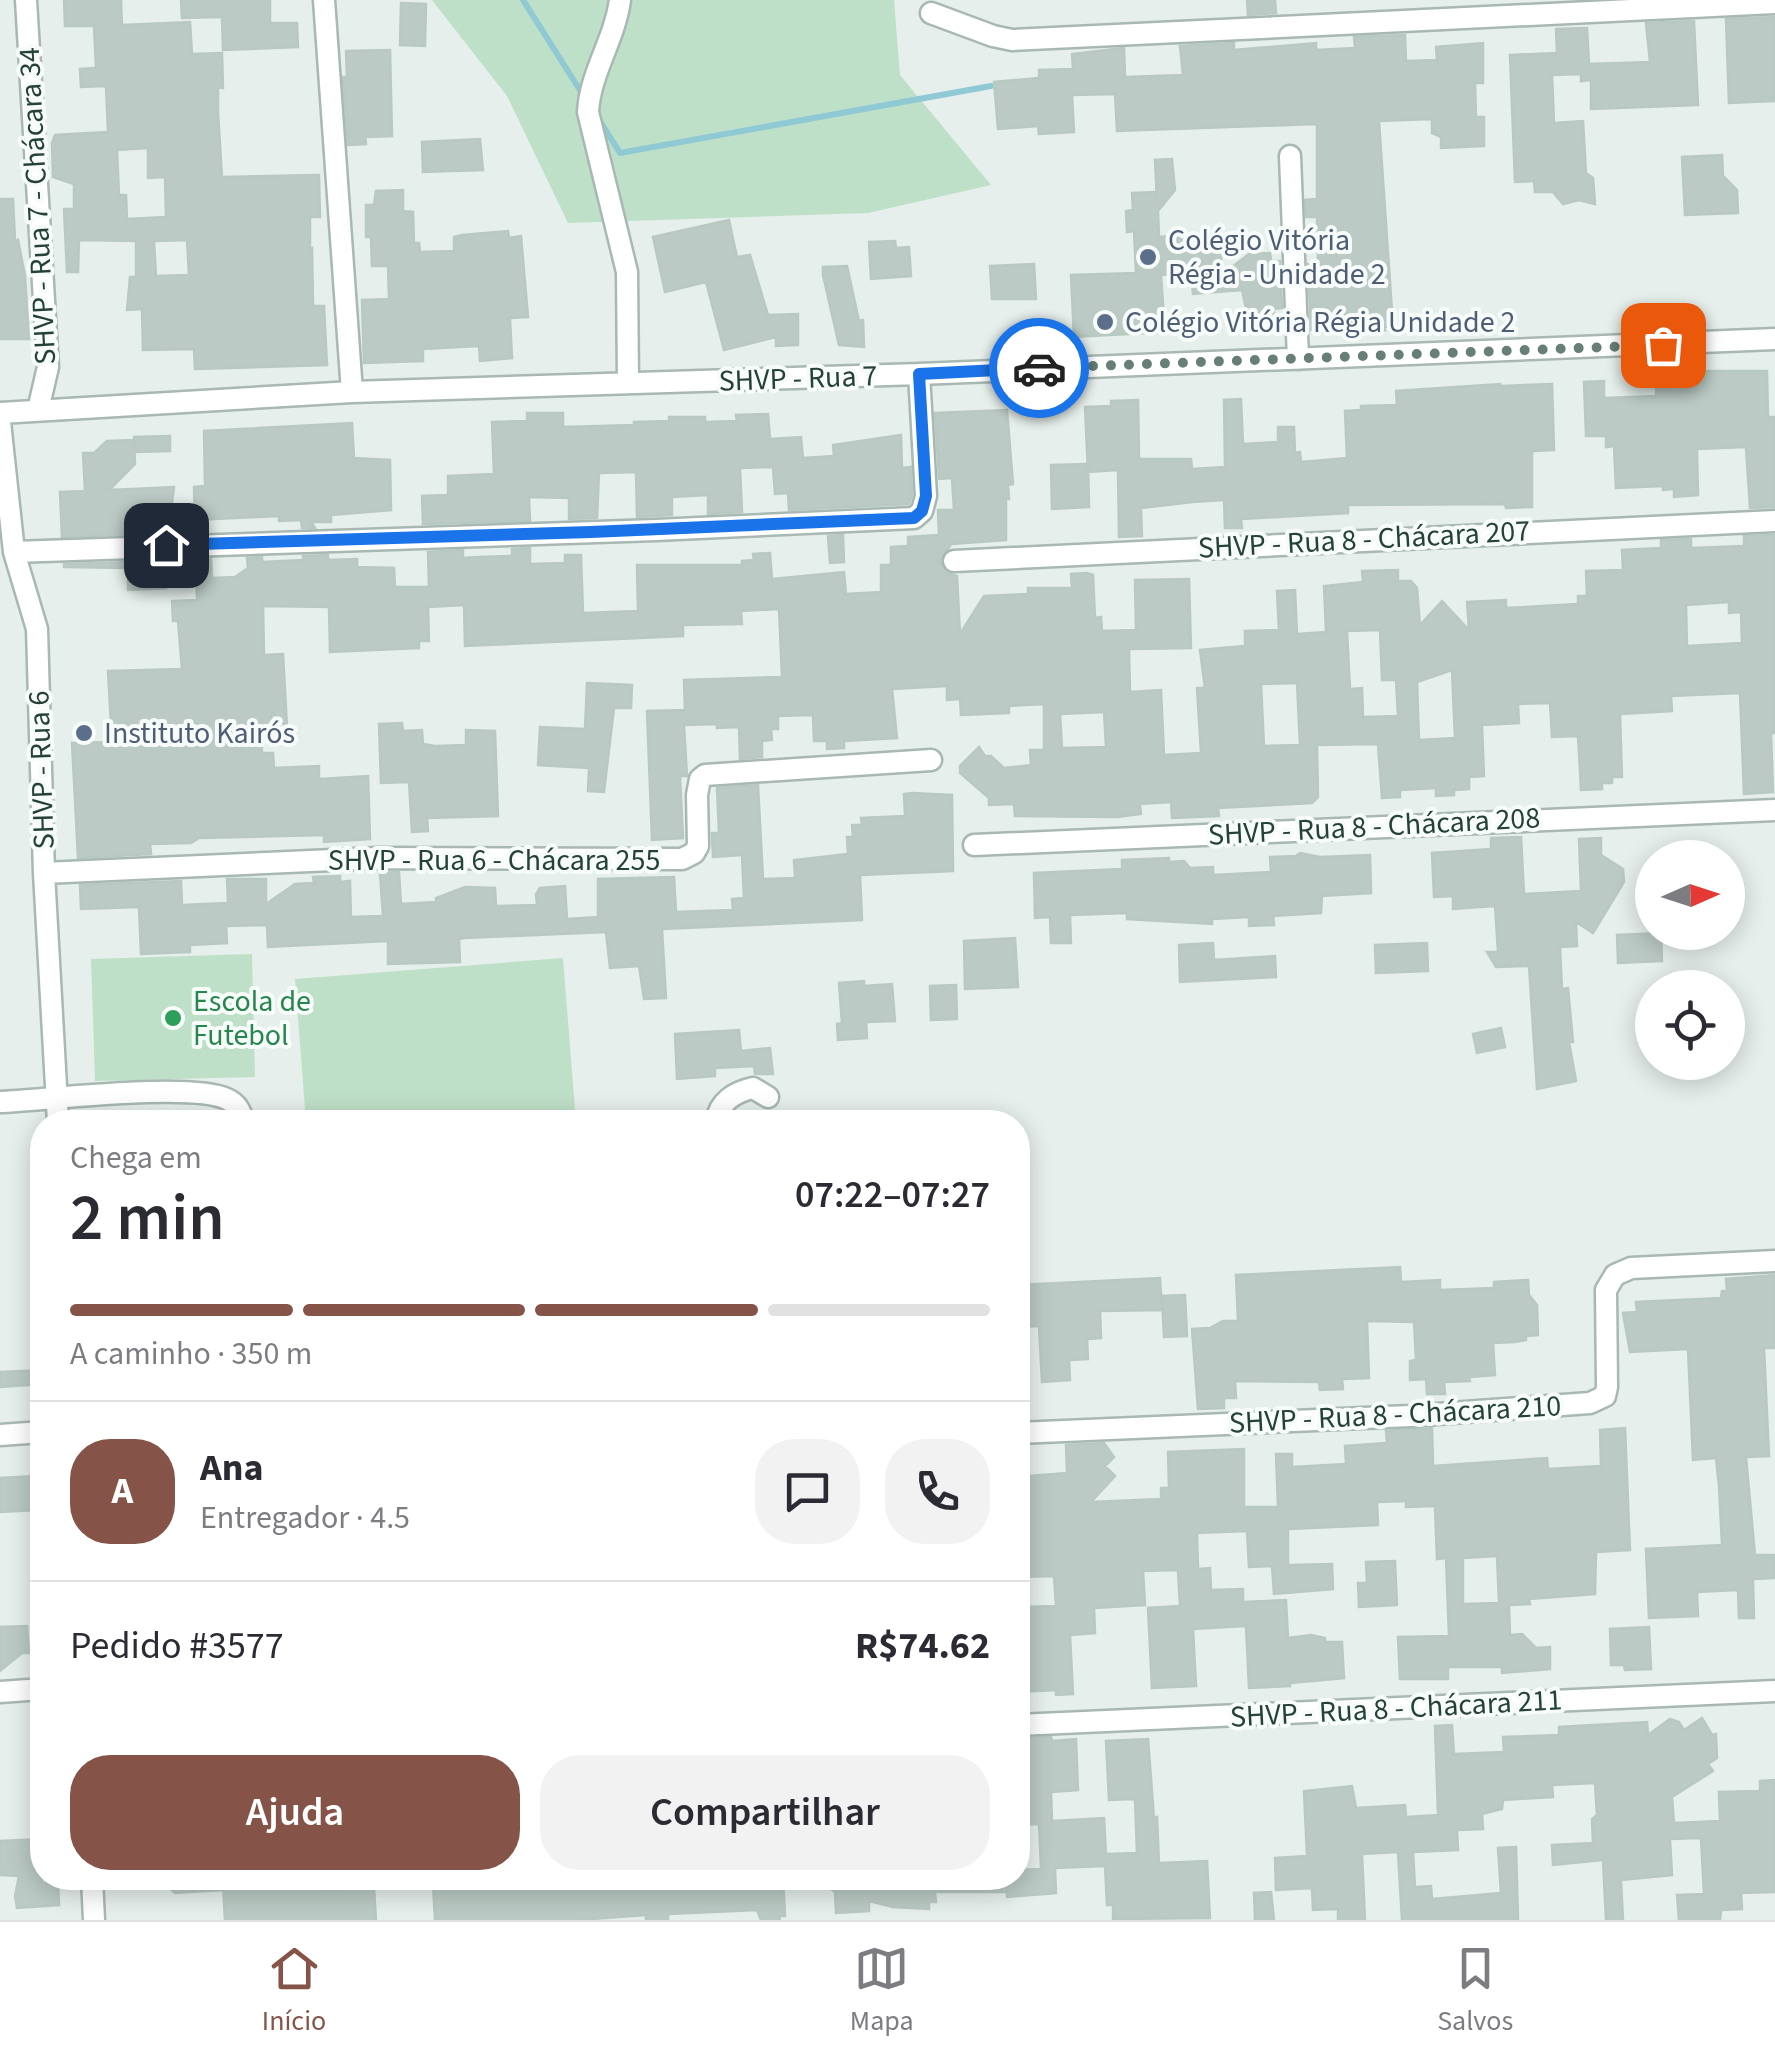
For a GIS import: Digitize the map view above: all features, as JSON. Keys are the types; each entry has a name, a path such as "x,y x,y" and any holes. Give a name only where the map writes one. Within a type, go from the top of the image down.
{"street":[{"name":"SHVP - Rua 7 - Chácara 34","path":"26,0 48,366 38,410"},
{"path":"324,0 352,392"},
{"path":"620,0 610,41 589,94 588,112 627,272 628,383"},
{"path":"931,13 1012,40 1775,3"},
{"path":"1290,156 1298,359"},
{"name":"SHVP - Rua 7","path":"0,413 352,392 919,374 1775,339"},
{"path":"14,552 914,518 922,511 926,496 919,374"},
{"name":"SHVP - Rua 6","path":"0,422 14,552 36,629 57,1110"},
{"name":"SHVP - Rua 8 - Chácara 207","path":"954,561 1775,521"},
{"name":"SHVP - Rua 6 - Chácara 255","path":"44,872 378,858 682,858 698,846 698,785 705,776 931,760"},
{"name":"SHVP - Rua 8 - Chácara 208","path":"974,845 1775,810"},
{"path":"720,1110 734,1094 753,1088 768,1097"},
{"path":"0,1102 196,1092 216,1094 238,1105 240,1110"},
{"name":"SHVP - Rua 8 - Chácara 210","path":"1030,1432 1410,1416 1590,1403 1604,1396 1607,1388 1606,1290 1615,1275 1631,1268 1775,1261"},
{"path":"0,1434 30,1433"},
{"path":"0,1692 30,1691"},
{"name":"SHVP - Rua 8 - Chácara 211","path":"1030,1724 1775,1691"},
{"path":"93,1890 94,1920"}],"green space":[{"path":"432,0 894,0 900,75 991,185 868,213 568,223 507,96"},
{"name":"Escola de Futebol","path":"252,954 255,1077 95,1081 91,959"},
{"path":"563,958 575,1110 305,1110 295,979"}],"building":[{"path":"64,0 121,0 122,25 190,22 192,54 222,53 223,88 218,87 218,113 222,177 319,175 320,217 310,217 310,249 313,306 324,306 327,365 195,369 194,349 143,350 142,309 127,310 130,277 136,277 136,241 79,240 78,272 67,272 64,209 74,209 74,184 53,177 52,143 55,135 108,132 106,86 81,87 80,69 96,68 94,26 65,26","holes":["148,148 148,178 165,177 166,217 127,219 126,195 119,195 117,150","187,240 189,275 156,276 154,241"]},
{"path":"181,0 270,0 270,23 297,23 298,47 223,50 222,17 182,18"},
{"path":"1247,0 1275,0 1276,13 1248,15"},
{"path":"401,3 426,4 425,46 400,45"},
{"path":"1775,17 1775,101 1729,103 1726,19"},
{"path":"1694,21 1698,105 1591,109 1591,80 1581,81 1581,74 1552,75 1554,123 1583,121 1586,173 1593,178 1595,204 1579,200 1563,204 1553,192 1535,192 1534,181 1515,182 1510,55 1557,53 1556,29 1587,28 1589,64 1650,62 1646,23"},
{"path":"1405,35 1406,61 1437,60 1436,47 1483,43 1483,83 1475,83 1476,117 1484,117 1484,146 1441,148 1441,137 1432,133 1432,119 1379,121 1393,326 1384,327 1385,330 1311,330 1308,264 1318,264 1317,217 1306,217 1305,200 1317,199 1317,124 1117,131 1115,94 1072,95 1074,132 1039,134 1038,126 998,129 994,82 1039,78 1039,70 1073,69 1072,54 1124,48 1125,77 1183,75 1180,46 1234,43 1234,50 1316,43 1316,50 1355,48 1354,37"},
{"path":"390,50 392,136 365,137 366,144 348,145 343,77 347,77 346,51"},
{"path":"480,139 483,170 423,172 422,142"},
{"path":"1722,155 1723,176 1737,190 1738,213 1685,215 1682,157"},
{"path":"1172,159 1175,190 1158,211 1159,237 1218,233 1223,274 1249,254 1270,253 1271,261 1280,261 1282,308 1274,309 1274,316 1261,321 1248,317 1242,290 1193,294 1191,273 1161,275 1165,332 1074,337 1071,275 1136,273 1134,231 1127,232 1126,211 1133,210 1132,193 1157,192 1155,160"},
{"path":"403,190 403,211 413,212 414,243 419,243 420,252 454,251 454,237 462,235 508,231 509,238 521,236 528,317 510,318 512,358 480,361 479,346 423,349 423,361 364,363 362,300 389,299 388,266 372,266 371,237 366,237 366,205 374,205 376,191"},
{"path":"0,199 13,199 15,241 18,240 25,276 29,339 0,339"},
{"path":"729,220 737,257 750,255 768,315 798,314 798,345 776,346 776,337 724,350 706,282 665,292 653,237"},
{"path":"895,241 896,248 909,247 911,276 871,279 869,242"},
{"path":"1034,264 1036,299 992,299 990,266"},
{"path":"847,266 859,321 863,320 864,347 839,345 823,275 823,267"},
{"path":"1705,371 1767,371 1768,417 1775,417 1775,507 1750,508 1746,447 1697,449 1698,495 1674,497 1674,489 1663,490 1663,486 1616,488 1614,446 1606,447 1606,436 1586,436 1584,382 1604,381 1604,398 1656,396 1656,377"},
{"path":"1552,384 1554,450 1532,451 1532,507 1348,505 1348,513 1241,519 1242,528 1225,528 1224,500 1193,502 1141,508 1142,536 1119,537 1118,470 1088,472 1085,407 1111,406 1111,401 1138,400 1139,459 1191,459 1192,469 1225,467 1224,400 1241,399 1243,444 1278,442 1278,427 1294,427 1295,453 1300,452 1301,462 1347,458 1345,411 1361,410 1361,406 1397,405 1396,391"},
{"path":"1007,410 1013,484 1008,485 1006,499 1006,540 951,544 940,561 947,573 957,576 960,634 984,596 1028,594 1028,588 1072,588 1071,574 1087,573 1093,575 1095,618 1101,617 1102,631 1136,630 1135,580 1189,579 1191,648 1129,649 1130,692 1161,690 1164,755 1201,753 1197,688 1205,688 1200,650 1245,646 1245,631 1279,630 1277,591 1295,590 1297,634 1326,632 1324,586 1363,582 1362,571 1398,570 1398,581 1411,581 1417,588 1420,625 1442,601 1469,630 1467,602 1506,600 1506,608 1578,604 1578,596 1587,596 1586,571 1623,570 1622,550 1661,548 1661,540 1691,539 1691,548 1744,546 1744,536 1775,535 1773,792 1744,794 1740,693 1671,696 1672,711 1620,714 1622,777 1602,783 1602,789 1581,790 1578,736 1552,737 1550,703 1518,704 1519,723 1482,725 1484,776 1469,777 1469,789 1454,790 1454,795 1436,796 1436,788 1400,790 1400,797 1382,798 1378,744 1317,745 1318,797 1312,803 1218,808 1219,816 1172,818 1171,802 1140,804 1141,814 1117,817 1015,816 1014,804 989,805 989,798 960,773 960,766 979,747 985,756 991,756 1004,768 1031,765 1030,750 1044,750 1044,704 1009,706 1009,713 961,715 960,699 947,700 947,686 892,689 897,738 844,741 844,748 827,749 827,741 814,741 813,715 778,716 778,729 771,729 772,740 762,741 762,757 740,759 739,727 684,725 687,776 680,776 683,838 652,840 647,711 685,710 684,680 782,677 779,609 741,611 742,624 683,625 683,636 465,646 464,605 428,607 429,641 419,641 419,648 330,652 329,607 263,606 264,655 283,654 287,727 272,712 272,722 261,732 262,753 273,753 274,768 319,766 319,779 368,776 370,839 324,842 324,835 199,838 191,843 150,844 151,854 78,858 72,743 112,742 108,671 182,669 178,621 173,621 172,601 197,600 196,560 211,559 212,578 235,577 248,568 247,558 262,557 262,562 328,555 328,560 357,559 357,567 394,568 395,587 429,587 428,552 463,550 463,558 512,556 512,549 530,548 530,564 565,563 565,555 581,555 583,613 638,611 637,565 742,565 742,561 754,560 753,554 770,553 772,579 844,572 846,594 881,592 881,565 891,565 891,547 908,546 908,537 939,535 938,510 954,510 952,478 939,479 935,413","holes":["1729,602 1729,613 1741,612 1742,643 1687,646 1686,605","1380,630 1382,680 1396,680 1398,716 1363,717 1362,688 1350,689 1347,631","1452,670 1455,738 1419,740 1417,682","1297,683 1300,745 1264,746 1261,684","1104,712 1106,747 1062,748 1060,714"]},
{"path":"527,413 563,413 563,427 634,425 669,421 669,417 737,421 736,415 768,414 770,439 801,437 803,458 834,456 833,445 901,435 902,468 911,467 912,495 909,504 789,510 788,493 775,494 773,467 740,468 742,512 708,514 708,495 672,497 672,515 637,517 636,472 599,473 597,518 569,519 569,498 529,497 530,521 423,524 422,496 448,495 448,476 494,474 492,422 527,421"},
{"path":"352,423 354,458 390,460 391,510 331,515 331,522 311,522 315,528 302,528 301,520 279,521 279,516 195,520 194,487 205,486 204,431"},
{"path":"170,436 170,451 135,452 134,437"},
{"path":"134,440 135,464 109,490 174,487 168,533 62,537 60,492 85,491 83,453 94,453 107,441"},
{"path":"1088,464 1089,507 1052,509 1051,465"},
{"path":"843,535 844,562 830,563 828,536"},
{"path":"165,561 166,588 128,590 128,568 64,567 64,564"},
{"path":"587,683 632,685 631,708 614,708 604,792 588,791 589,768 538,765 540,727 585,729"},
{"path":"402,723 403,731 422,730 423,744 435,746 466,745 466,730 495,731 498,816 427,818 428,831 412,832 409,782 381,783 379,724"},
{"path":"758,785 763,879 795,878 794,860 848,854 847,837 853,837 852,825 862,825 861,818 905,816 904,794 912,793 952,795 953,871 860,875 862,920 662,929 666,998 644,999 639,966 610,968 606,932 465,938 459,939 460,962 388,964 388,941 268,947 267,925 226,926 227,943 190,945 190,952 141,954 139,907 81,909 80,885 181,881 182,905 228,903 227,879 266,879 266,904 295,884 314,883 313,877 340,876 340,882 350,881 351,917 383,916 380,873 399,872 401,904 436,902 436,898 465,887 495,888 496,906 537,905 540,888 565,886 567,919 598,917 598,879 674,877 676,912 733,910 732,899 744,898 742,855 713,857 712,833 719,833 717,788"},
{"path":"1521,837 1524,894 1581,891 1579,839 1601,838 1601,855 1623,869 1624,882 1593,933 1576,922 1577,946 1560,947 1562,989 1568,988 1573,1042 1569,1042 1576,1081 1537,1089 1529,966 1496,967 1487,952 1498,952 1495,906 1453,909 1453,896 1434,897 1432,853 1491,849 1491,838"},
{"path":"1300,853 1320,857 1370,855 1371,893 1322,896 1321,913 1273,916 1274,925 1249,926 1249,917 1212,919 1212,924 1127,919 1127,913 1070,915 1071,943 1051,943 1050,917 1035,918 1034,873 1122,869 1122,860 1169,858 1169,862 1184,861 1190,868 1213,867 1213,875 1271,872 1270,857"},
{"path":"1635,934 1635,950 1662,950 1662,961 1618,963 1617,935"},
{"path":"1015,938 1018,987 965,989 964,941"},
{"path":"1213,943 1214,960 1275,956 1276,977 1180,982 1179,945"},
{"path":"1427,943 1428,971 1376,973 1375,945"},
{"path":"864,981 864,986 892,984 895,1021 866,1022 867,1038 838,1040 837,1024 842,1023 839,983"},
{"path":"956,985 957,1019 931,1020 930,986"},
{"path":"1501,1028 1505,1047 1477,1053 1473,1034"},
{"path":"739,1030 741,1051 770,1048 773,1074 755,1074 754,1066 715,1068 715,1076 677,1079 675,1034"},
{"path":"1400,1267 1401,1282 1440,1280 1440,1290 1494,1288 1494,1282 1528,1280 1529,1295 1537,1305 1538,1335 1493,1343 1495,1375 1444,1382 1445,1394 1427,1394 1426,1379 1410,1380 1410,1361 1416,1360 1414,1322 1367,1321 1369,1378 1342,1379 1343,1389 1320,1390 1319,1382 1235,1381 1236,1398 1224,1398 1224,1408 1198,1409 1192,1329 1238,1321 1236,1275"},
{"path":"1774,1275 1775,1348 1764,1348 1769,1456 1746,1457 1755,1555 1775,1555 1775,1578 1753,1579 1754,1618 1739,1618 1738,1590 1697,1592 1698,1616 1649,1618 1646,1549 1722,1545 1719,1486 1716,1458 1693,1460 1688,1349 1630,1352 1623,1313 1637,1312 1636,1302 1721,1298 1722,1291 1727,1291 1726,1279"},
{"path":"1160,1278 1162,1310 1100,1311 1101,1338 1087,1339 1088,1359 1069,1360 1070,1380 1042,1382 1039,1326 1030,1326 1030,1284"},
{"path":"1185,1295 1187,1336 1164,1337 1162,1296"},
{"path":"30,1371 30,1385 0,1387 0,1372"},
{"path":"1432,1428 1433,1466 1547,1458 1548,1469 1601,1466 1600,1430 1625,1428 1630,1550 1596,1552 1595,1594 1529,1599 1530,1604 1509,1605 1510,1635 1522,1634 1536,1648 1550,1647 1550,1669 1502,1673 1502,1667 1448,1667 1448,1679 1400,1679 1398,1637 1449,1636 1446,1558 1437,1559 1435,1506 1377,1502 1378,1525 1288,1529 1288,1565 1332,1564 1333,1589 1274,1594 1272,1566 1249,1567 1247,1531 1197,1533 1198,1569 1210,1568 1211,1590 1243,1589 1243,1602 1286,1600 1288,1638 1311,1635 1325,1638 1325,1642 1342,1642 1344,1678 1249,1688 1246,1626 1193,1629 1196,1686 1152,1688 1148,1608 1180,1606 1178,1570 1143,1571 1145,1605 1094,1608 1095,1633 1070,1635 1073,1694 1030,1691 1030,1607 1056,1606 1054,1576 1030,1577 1030,1476 1067,1473 1066,1445 1104,1443 1114,1457 1105,1466 1115,1476 1091,1502 1161,1499 1161,1488 1169,1488 1168,1452 1244,1449 1244,1507 1278,1507 1276,1454 1292,1454 1292,1467 1346,1464 1345,1446 1387,1443 1386,1431","holes":["1497,1556 1499,1603 1463,1604 1463,1558"]},
{"path":"30,1476 30,1510 0,1512 0,1478"},
{"path":"1395,1561 1397,1605 1359,1607 1358,1583 1367,1583 1366,1562"},
{"path":"27,1626 29,1653 22,1653 0,1671 0,1627"},
{"path":"1649,1627 1651,1669 1625,1670 1624,1665 1611,1665 1610,1629"},
{"path":"1702,1718 1712,1735 1716,1734 1717,1758 1708,1764 1713,1771 1672,1797 1674,1823 1720,1821 1719,1792 1760,1791 1760,1781 1775,1780 1775,1892 1741,1893 1742,1909 1721,1910 1720,1920 1679,1920 1677,1895 1704,1894 1701,1838 1670,1839 1672,1875 1621,1880 1623,1920 1606,1920 1603,1860 1553,1865 1552,1845 1593,1843 1592,1819 1597,1815 1595,1783 1552,1785 1553,1797 1503,1800 1502,1809 1482,1814 1483,1829 1457,1830 1458,1850 1413,1852 1415,1887 1431,1886 1432,1899 1501,1893 1498,1848 1516,1847 1518,1920 1402,1920 1398,1852 1362,1854 1365,1920 1338,1920 1338,1909 1313,1910 1312,1888 1276,1890 1275,1858 1307,1856 1304,1791 1352,1786 1356,1808 1405,1805 1406,1817 1438,1815 1435,1726 1452,1725 1454,1754 1504,1752 1503,1737 1559,1735 1559,1727 1647,1722 1648,1735 1670,1719 1679,1722 1684,1730"},
{"path":"1030,1738 1076,1739 1078,1790 1051,1792 1052,1821 1104,1818 1106,1854 1137,1853 1135,1799 1109,1800 1106,1741 1148,1739 1159,1863 1207,1861 1210,1918 1113,1919 1113,1905 1107,1905 1105,1866 1055,1868 1056,1893 1007,1897 1007,1892 935,1892 936,1902 929,1902 929,1909 869,1901 869,1911 836,1913 832,1890 1030,1890 1030,1869 1041,1869 1039,1824 1030,1824"},
{"path":"30,1840 30,1890 58,1890 59,1905 17,1908 19,1876 0,1875 0,1841"},
{"path":"172,1890 223,1890 175,1893"},
{"path":"223,1890 374,1890 376,1920 225,1920"},
{"path":"433,1890 784,1890 785,1916 779,1916 780,1920 761,1920 757,1910 668,1914 668,1920 646,1920 646,1915 579,1920 435,1920"},
{"path":"1271,1892 1274,1920 1255,1920 1254,1893"}],"waterway":[{"path":"523,0 583,95"},
{"path":"598,118 620,153 991,86"}],"way so far":[{"path":"1039,368 1663,345"}],"place":[{"name":"Colégio Vitória Régia - Unidade 2","path":"1148,257"},
{"name":"Colégio Vitória Régia Unidade 2","path":"1105,322"},
{"name":"Instituto Kairós","path":"84,733"},
{"name":"Escola de Futebol","path":"173,1018"}],"route":[{"path":"166,545 914,518 922,511 926,496 919,374 1039,368"}]}
